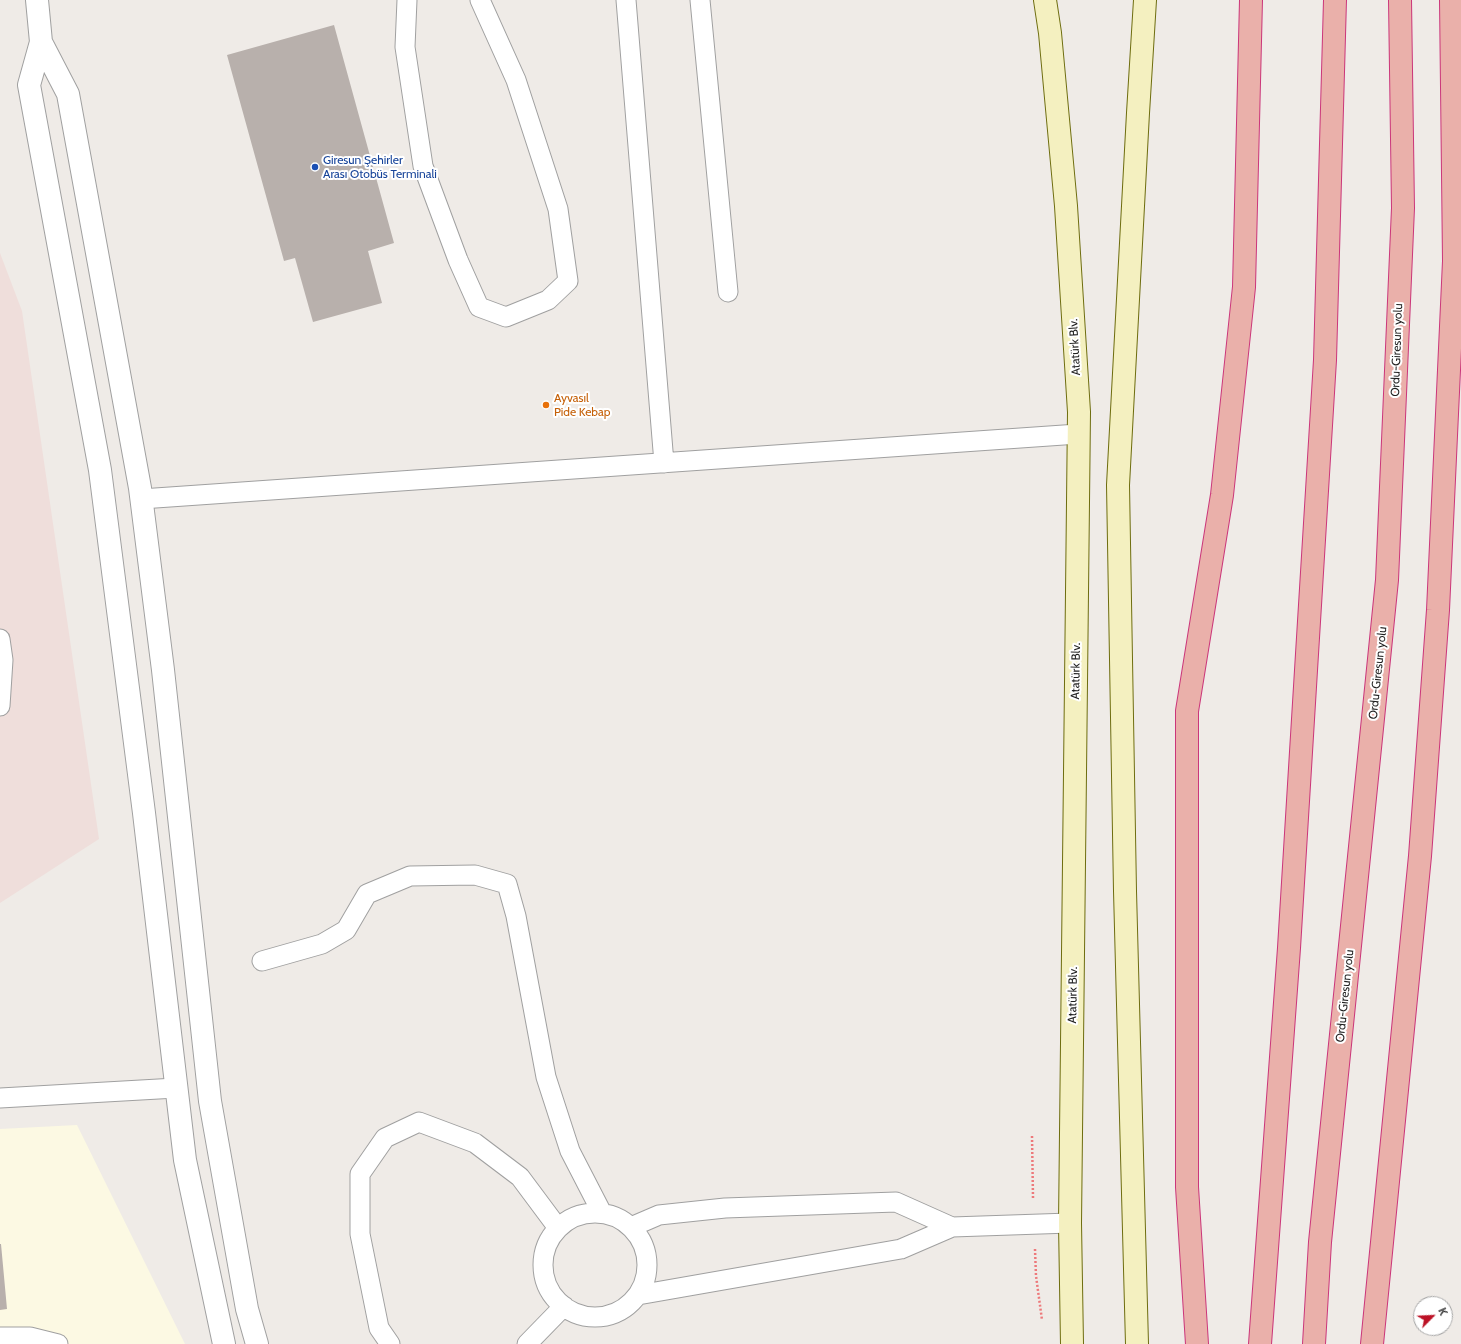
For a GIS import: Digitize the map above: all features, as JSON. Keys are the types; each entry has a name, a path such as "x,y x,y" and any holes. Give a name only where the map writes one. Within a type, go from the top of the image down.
{"highway":[{"path":"1197,1344 1187,1187 1187,711 1222,495 1244,287 1251,0"},
{"path":"1260,1344 1289,948 1325,360 1335,0"},
{"name":"Ordu-Giresun yolu","path":"1314,1344 1320,1242 1387,580 1403,208 1400,0"},
{"path":"1372,1344 1420,856 1438,610 1454,261 1451,0"}],"main road":[{"name":"Atatürk Blv.","path":"1044,0 1050,33 1066,206 1079,412 1070,1223 1072,1344"},
{"path":"1137,1344 1125,891 1118,485 1145,0"}],"street":[{"path":"37,0 41,42 29,85 100,470 144,813 185,1160 224,1344"},
{"path":"41,42 68,94 141,499 164,678 210,1101 247,1310 257,1344"}],"lane":[{"path":"407,0 405,47 422,166 458,260 479,307 506,317 548,300 568,281 558,209 516,80 480,0"},
{"path":"626,0 664,463"},
{"path":"700,0 728,292"},
{"path":"141,499 1078,434"},
{"path":"0,639 3,660 0,706"},
{"path":"262,961 322,944 346,930 367,894 410,876 475,875 507,884 516,916 546,1077 570,1152 602,1213"},
{"path":"0,1098 176,1088"},
{"path":"390,1344 379,1328 360,1234 360,1174 385,1138 419,1122 475,1143 520,1177 558,1228"},
{"path":"631,1227 659,1215 725,1208 896,1202 952,1227"},
{"path":"602,1213 617,1218 631,1227 641,1240 646,1255 647,1269 644,1282 638,1295 629,1305 604,1317 590,1317 576,1314 564,1306 554,1296 547,1284 544,1270 544,1255 549,1242 558,1228 571,1219 586,1214 602,1213"},
{"path":"638,1295 901,1249 952,1227 1070,1223"},
{"path":"527,1344 564,1306"},
{"path":"0,1337 30,1337 58,1344"}],"shaded area":[{"path":"0,253 22,311 99,839 0,903"},
{"path":"77,1125 185,1344 0,1344 0,1129"}],"building":[{"path":"334,25 394,243 368,251 382,303 313,322 295,258 284,261 227,55"},
{"path":"0,1244 7,1309 0,1310"}],"place":[{"name":"Giresun Şehirler Arası Otobüs Terminali","path":"315,167"},
{"name":"Ayvasıl Pide Kebap","path":"546,405"}]}
